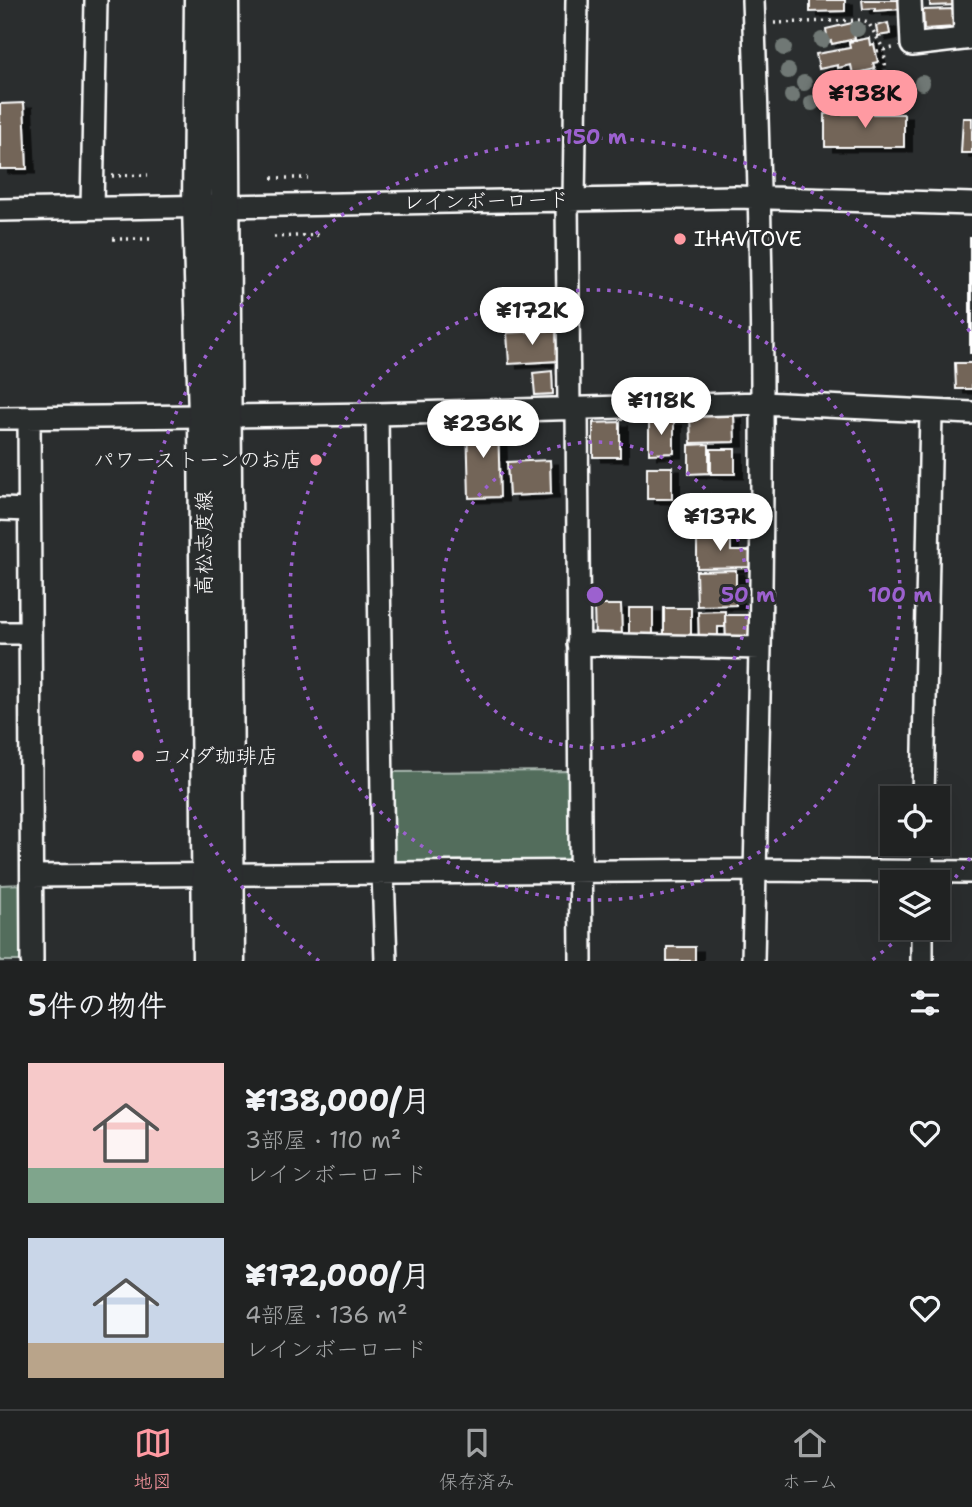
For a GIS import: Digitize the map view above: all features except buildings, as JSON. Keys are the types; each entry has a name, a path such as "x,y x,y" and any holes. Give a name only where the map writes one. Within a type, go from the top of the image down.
{"main road":[{"name":"高松志度線","path":"199,0 197,206 216,416"},
{"name":"高松志度線","path":"207,961 218,874 216,416 226,206 224,0"},
{"name":"高松志度線","path":"218,874 230,961"}],"street":[{"path":"92,208 96,0"},
{"path":"577,0 571,200 580,961"},
{"path":"753,0 760,197 762,403 753,961"},
{"path":"910,0 912,45 969,38 964,0"},
{"name":"レインボーロード","path":"0,210 760,197 972,204"},
{"path":"0,418 377,414 762,403 972,414"},
{"path":"923,786 931,413"},
{"path":"377,414 386,961"},
{"path":"29,418 32,961"},
{"path":"0,509 29,510"},
{"path":"0,633 30,633"},
{"path":"578,644 760,649"},
{"path":"32,876 755,870 880,875"},
{"path":"950,874 972,872"},
{"path":"922,940 922,961"}],"path":[{"path":"754,24 862,20 869,22 884,50 886,75 875,83"},
{"path":"101,176 148,175"},
{"path":"272,178 308,177"},
{"path":"274,237 319,235"},
{"path":"113,239 150,239"}],"green space":[{"path":"569,771 570,860 393,861 392,772"},
{"path":"24,884 23,961 0,961 0,885"}],"place":[{"name":"IHAVTOVE","path":"680,239"},
{"name":"パワーストーンのお店","path":"316,460"},
{"name":"コメダ珈琲店","path":"138,756"}]}
